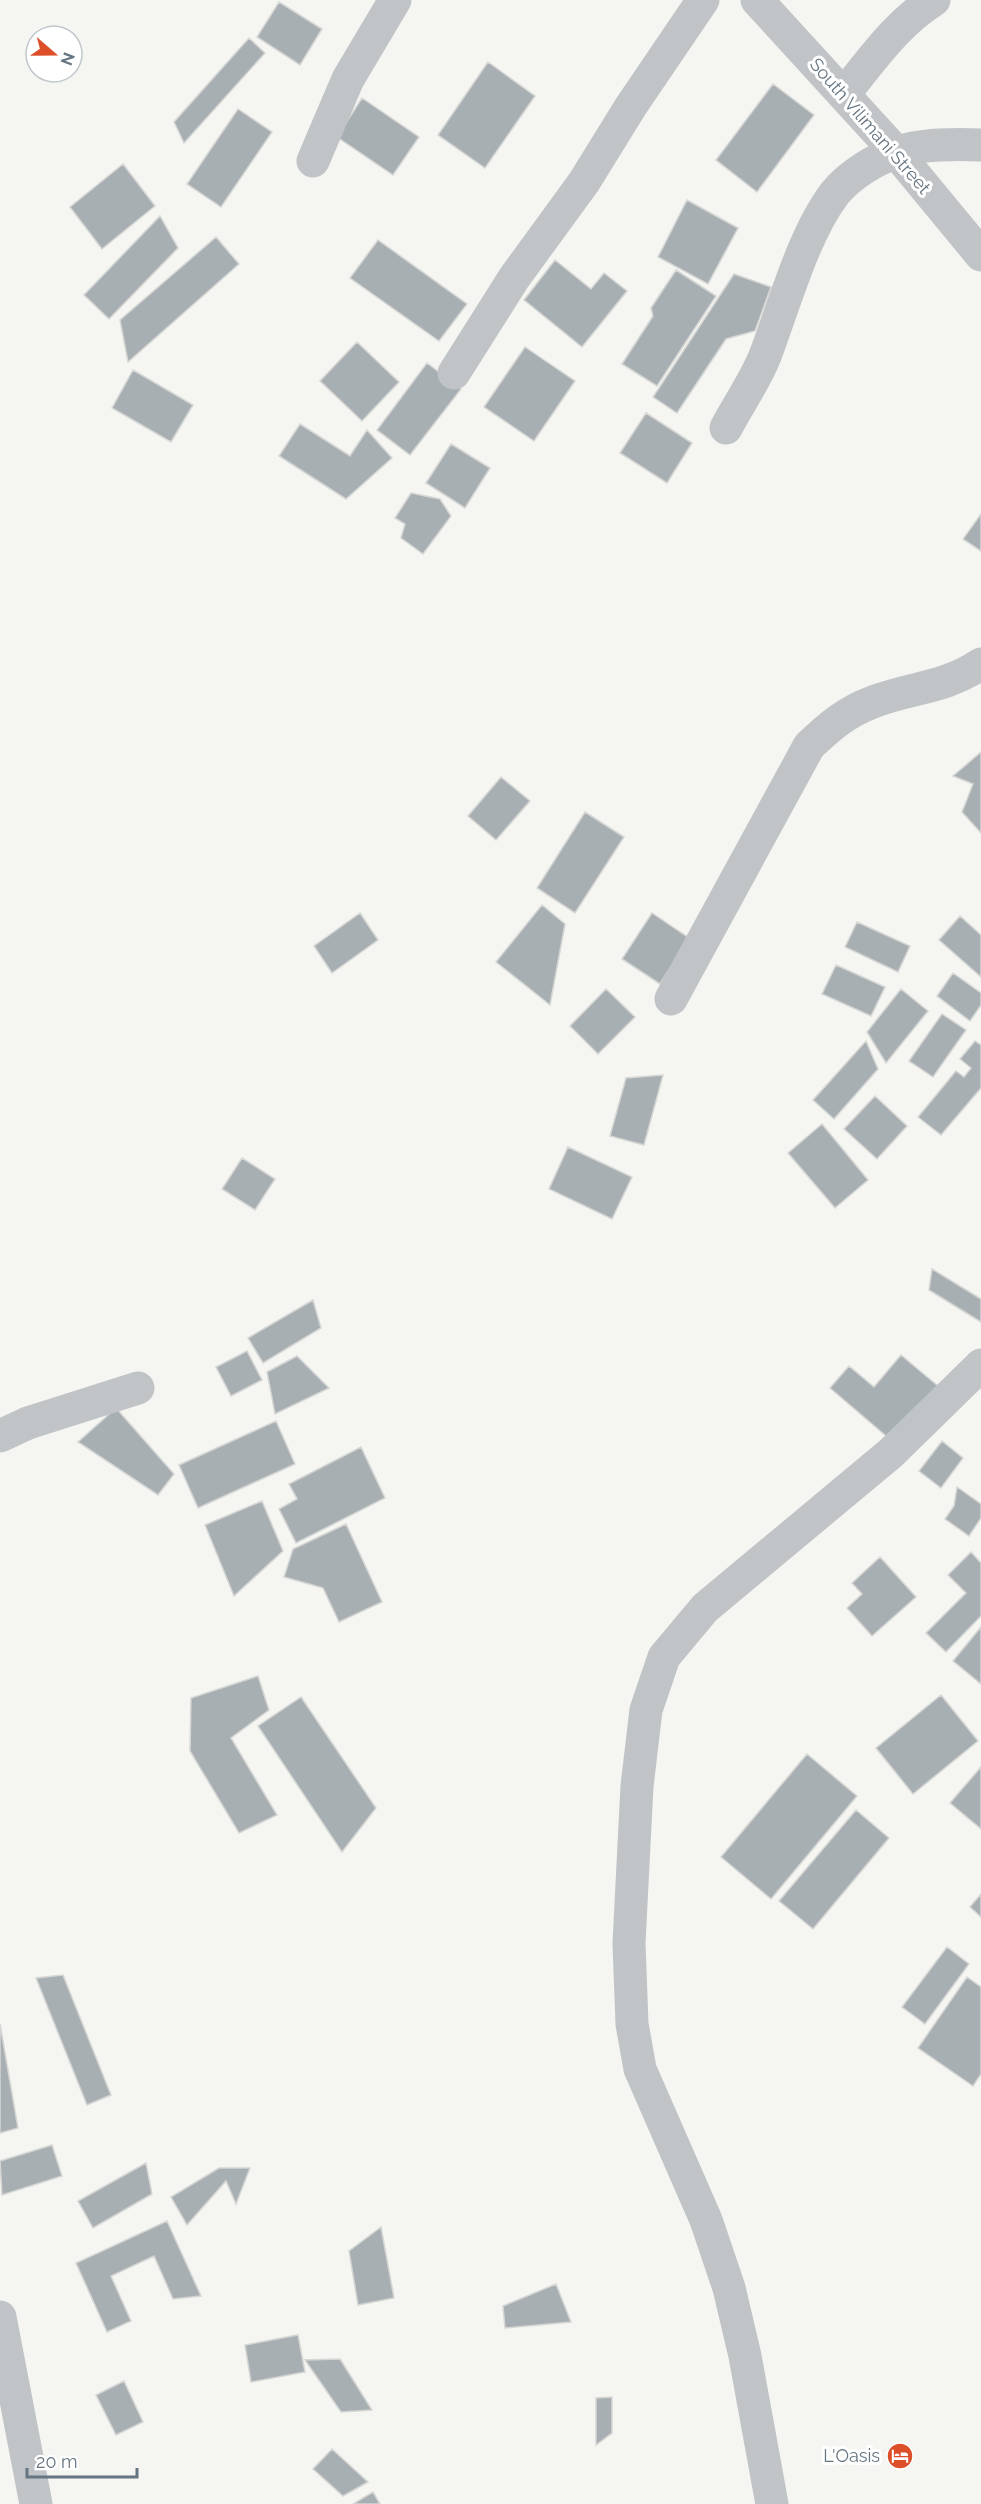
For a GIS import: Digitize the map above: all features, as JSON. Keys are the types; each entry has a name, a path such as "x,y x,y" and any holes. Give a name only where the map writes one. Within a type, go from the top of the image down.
{"street":[{"path":"313,161 348,79 395,0"},
{"path":"454,373 514,278 584,182 631,106 703,0"},
{"name":"South Vilimani Street","path":"757,0 896,152 981,255"},
{"path":"844,94 889,39 922,8 934,0"},
{"path":"726,428 764,359 791,283 815,229 836,193 862,169 896,152 953,144 981,145"},
{"path":"671,999 809,746 836,720 873,702 960,678 981,664"},
{"path":"772,2504 745,2356 729,2288 706,2220 640,2069 632,2024 629,1943 637,1786 646,1710 664,1658 705,1608 891,1453 981,1365"},
{"path":"0,1437 28,1423 138,1388"},
{"path":"0,2317 36,2504"}],"building":[{"path":"279,2 322,29 300,65 257,37"},
{"path":"249,38 265,53 184,143 174,122"},
{"path":"488,62 535,96 485,168 438,135"},
{"path":"773,84 814,115 757,192 716,160"},
{"path":"362,98 419,137 393,175 337,137"},
{"path":"238,109 272,132 221,207 187,184"},
{"path":"123,164 155,206 102,249 70,207"},
{"path":"687,200 738,228 708,284 658,257"},
{"path":"160,216 178,248 109,319 84,295"},
{"path":"216,237 239,264 128,362 120,320"},
{"path":"378,240 467,304 439,341 350,278"},
{"path":"555,260 591,289 604,273 627,291 582,347 524,300"},
{"path":"676,270 716,296 657,386 622,364 653,316 651,308"},
{"path":"734,274 771,287 755,331 726,339 677,413 653,397"},
{"path":"357,342 399,382 362,421 320,381"},
{"path":"525,347 575,381 534,441 484,407"},
{"path":"427,363 461,389 410,455 377,430"},
{"path":"133,370 193,405 171,442 112,408"},
{"path":"646,413 692,443 667,483 620,453"},
{"path":"300,424 350,456 367,430 392,458 346,499 279,456"},
{"path":"451,444 490,468 465,508 426,483"},
{"path":"411,493 440,499 451,516 423,554 401,538 405,524 395,518"},
{"path":"981,514 981,551 963,539"},
{"path":"981,752 981,833 962,812 973,784 953,776"},
{"path":"501,777 530,801 496,840 468,816"},
{"path":"585,812 624,837 575,913 537,888"},
{"path":"542,905 565,924 550,1005 496,962"},
{"path":"360,913 378,940 332,973 314,946"},
{"path":"652,913 689,938 660,984 622,959"},
{"path":"960,916 981,935 981,977 939,940"},
{"path":"857,922 910,946 898,972 845,947"},
{"path":"836,965 885,987 871,1016 822,994"},
{"path":"953,973 981,993 981,1005 970,1021 937,996"},
{"path":"606,989 635,1017 598,1054 570,1026"},
{"path":"901,989 928,1011 886,1063 867,1032"},
{"path":"942,1014 966,1030 933,1077 909,1061"},
{"path":"866,1041 878,1069 834,1119 813,1100"},
{"path":"975,1041 981,1045 981,1088 941,1135 918,1117 956,1071 964,1077 971,1068 960,1059"},
{"path":"663,1075 644,1145 610,1136 626,1078"},
{"path":"875,1096 907,1126 877,1159 844,1129"},
{"path":"822,1124 868,1180 835,1208 788,1153"},
{"path":"568,1147 632,1177 612,1219 549,1189"},
{"path":"242,1158 275,1179 255,1210 222,1189"},
{"path":"932,1269 981,1299 981,1322 929,1290"},
{"path":"313,1300 321,1328 263,1363 248,1338"},
{"path":"247,1351 262,1380 231,1396 216,1367"},
{"path":"901,1355 938,1386 892,1441 830,1388 849,1366 874,1387"},
{"path":"297,1356 329,1388 275,1414 267,1372"},
{"path":"116,1408 174,1474 158,1495 78,1442"},
{"path":"276,1421 295,1464 198,1508 179,1465"},
{"path":"942,1441 963,1458 941,1488 919,1471"},
{"path":"361,1447 385,1498 296,1543 279,1509 297,1499 289,1484"},
{"path":"957,1487 981,1504 981,1518 969,1536 945,1519 954,1506"},
{"path":"262,1501 283,1551 234,1596 205,1525"},
{"path":"346,1524 382,1602 339,1622 323,1588 284,1577 293,1549"},
{"path":"971,1552 981,1563 981,1616 946,1652 926,1633 966,1593 948,1575"},
{"path":"880,1557 916,1597 872,1636 847,1608 862,1594 852,1583"},
{"path":"981,1627 981,1684 953,1661"},
{"path":"258,1676 269,1710 231,1738 277,1815 239,1833 190,1751 191,1698"},
{"path":"941,1695 978,1741 913,1794 876,1748"},
{"path":"301,1697 376,1808 342,1852 258,1726"},
{"path":"807,1754 857,1796 771,1899 721,1857"},
{"path":"981,1767 981,1829 950,1803"},
{"path":"856,1810 889,1838 813,1929 779,1901"},
{"path":"981,1894 981,1917 970,1907"},
{"path":"947,1947 969,1964 925,2024 902,2007"},
{"path":"63,1975 111,2095 87,2105 36,1978"},
{"path":"967,1977 981,1987 981,2074 973,2086 918,2048"},
{"path":"0,2024 18,2128 0,2133"},
{"path":"52,2145 62,2176 2,2195 0,2161"},
{"path":"146,2163 152,2194 93,2228 78,2201"},
{"path":"219,2168 250,2168 236,2204 226,2181 187,2225 171,2197"},
{"path":"167,2221 201,2296 173,2299 154,2256 111,2276 131,2321 107,2332 76,2263"},
{"path":"381,2227 394,2298 358,2305 349,2251"},
{"path":"556,2284 571,2322 505,2328 503,2306"},
{"path":"298,2335 305,2372 251,2382 245,2345"},
{"path":"340,2359 372,2410 341,2412 305,2360"},
{"path":"124,2381 143,2422 116,2435 96,2395"},
{"path":"612,2397 612,2433 596,2445 596,2398"},
{"path":"332,2449 368,2482 343,2496 313,2469"},
{"path":"373,2492 380,2504 353,2504"}],"place":[{"name":"L'Oasis","path":"900,2456"}]}
